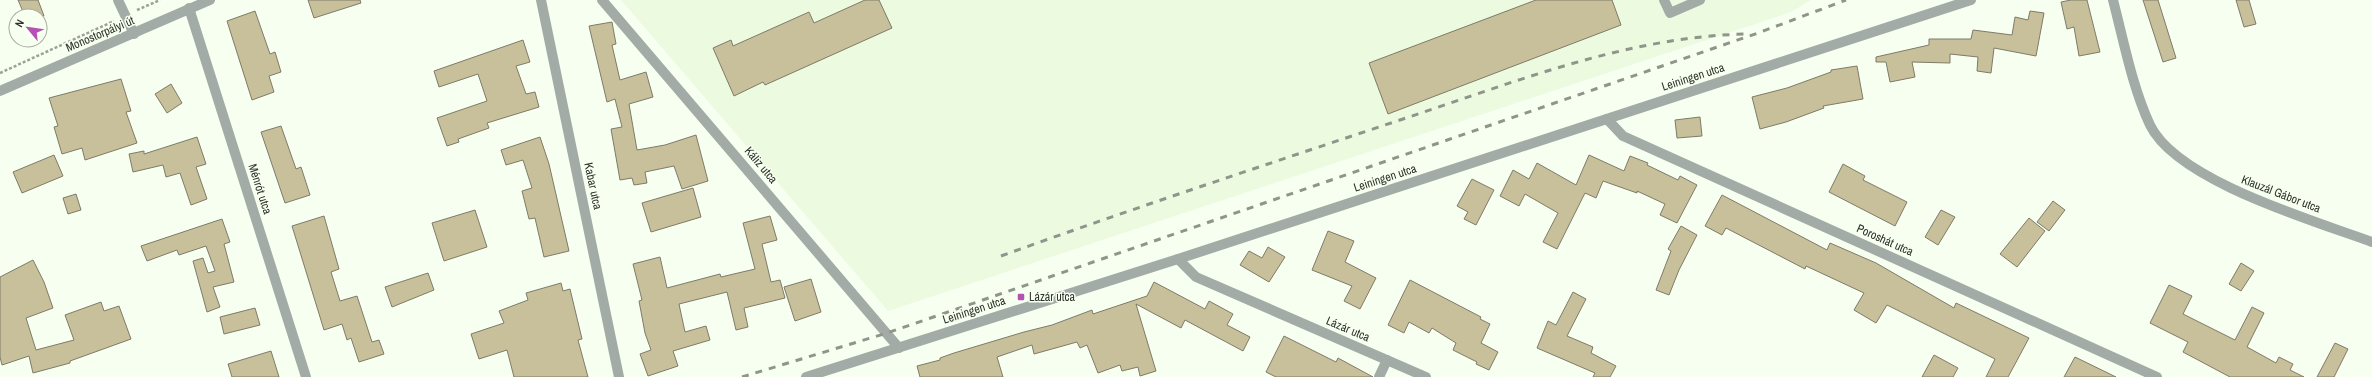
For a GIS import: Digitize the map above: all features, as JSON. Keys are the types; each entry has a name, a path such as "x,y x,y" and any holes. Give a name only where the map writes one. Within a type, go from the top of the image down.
{"street":[{"path":"118,0 134,34"},
{"name":"Monostorpályi út","path":"0,91 210,0"},
{"name":"Kabar utca","path":"541,0 619,377"},
{"name":"Káliz utca","path":"602,0 899,348"},
{"path":"1664,0 1670,13 1700,0"},
{"name":"Leiningen utca","path":"806,377 1178,259 1971,0"},
{"name":"Klauzál Gábor utca","path":"2113,0 2134,83 2150,126 2170,150 2200,172 2249,198 2372,242"},
{"name":"Ménrót utca","path":"189,8 306,377"},
{"name":"Poroshát utca","path":"1607,119 1623,136 2157,377"},
{"name":"Lázár utca","path":"1178,259 1196,277 1426,377"},
{"path":"1379,377 1387,360"}],"path":[{"path":"0,73 160,0"}],"shaded area":[{"path":"621,0 1811,0 1791,12 888,311"}],"building":[{"path":"18,0 38,0 41,8 22,8"},
{"path":"308,0 360,0 361,3 314,18"},
{"path":"865,0 879,0 892,28 765,85 763,82 734,96 713,48 731,40 733,46 809,12 814,23"},
{"path":"1536,0 1612,0 1621,25 1388,114 1369,63"},
{"path":"2071,0 2087,0 2100,52 2079,56 2074,27 2067,29 2061,2"},
{"path":"2143,0 2158,0 2176,58 2163,62"},
{"path":"2236,0 2249,0 2256,24 2244,27"},
{"path":"255,11 270,54 275,52 281,72 269,76 274,92 252,100 227,21"},
{"path":"2030,11 2044,13 2036,56 1994,48 1991,73 1977,71 1978,57 1950,54 1950,63 1912,62 1915,77 1890,82 1886,62 1876,62 1876,57 1929,45 1929,39 1971,39 1973,30 2012,35 2015,17 2028,20"},
{"path":"612,22 616,44 612,45 620,80 646,72 653,97 629,104 637,150 665,145 696,135 708,181 682,189 674,166 645,172 647,183 634,185 632,178 620,180 611,129 622,127 615,99 607,102 589,26"},
{"path":"523,40 530,62 516,66 526,94 535,92 539,107 487,123 489,128 458,139 459,142 447,146 437,118 487,101 478,74 439,87 434,71"},
{"path":"1857,66 1863,99 1823,106 1824,108 1786,122 1760,129 1752,97 1787,88 1831,72 1831,70"},
{"path":"121,79 131,111 126,112 137,143 85,160 82,148 62,154 54,127 58,126 49,98"},
{"path":"171,84 182,103 167,113 155,94"},
{"path":"1700,117 1702,136 1677,138 1675,120"},
{"path":"281,126 296,169 301,167 310,195 285,203 261,132"},
{"path":"197,137 206,164 196,167 207,199 191,205 180,173 166,177 163,165 133,172 129,154 144,151 144,154"},
{"path":"540,137 549,164 569,251 544,257 535,218 529,219 522,191 532,188 523,160 506,165 501,150"},
{"path":"54,155 63,176 22,193 13,172"},
{"path":"1589,155 1624,171 1630,156 1648,163 1647,165 1678,180 1680,176 1697,185 1677,223 1660,215 1665,204 1637,191 1637,193 1603,181 1596,198 1585,193 1557,249 1543,242 1558,213 1525,194 1519,206 1500,196 1513,170 1529,179 1537,163 1576,185"},
{"path":"1843,164 1865,176 1863,180 1907,202 1895,226 1829,192"},
{"path":"1472,179 1494,190 1476,225 1464,219 1468,212 1457,206"},
{"path":"693,188 701,217 651,232 642,203"},
{"path":"76,194 81,210 68,214 63,198"},
{"path":"1722,195 1827,250 1830,243 1876,263 1954,308 1956,303 2029,338 2008,377 1986,377 1995,359 1887,305 1876,323 1854,310 1864,293 1806,266 1805,269 1726,228 1722,235 1705,226"},
{"path":"2053,201 2065,210 2049,231 2037,222"},
{"path":"475,210 487,247 444,261 432,223"},
{"path":"1941,210 1955,217 1938,245 1925,237"},
{"path":"324,216 339,269 331,272 340,301 357,296 372,342 379,340 384,354 359,362 351,338 347,340 342,324 324,330 292,226"},
{"path":"770,216 777,240 762,244 771,282 780,280 785,298 744,308 748,327 736,330 727,292 679,304 685,332 706,326 710,340 673,351 678,366 648,376 640,354 651,350 645,333 639,301 642,300 633,264 660,257 667,288 720,274 721,277 755,269 743,223"},
{"path":"2029,218 2045,231 2017,267 2000,254"},
{"path":"222,219 230,242 224,244 234,282 213,287 220,307 207,312 193,261 203,258 208,273 215,271 206,246 179,255 177,250 147,261 141,246"},
{"path":"1681,226 1697,235 1679,270 1669,295 1656,290 1671,251 1668,249"},
{"path":"1328,231 1354,241 1345,262 1376,278 1360,309 1344,301 1352,286 1312,270"},
{"path":"1268,247 1285,257 1269,282 1240,265 1249,251 1262,258"},
{"path":"33,260 44,282 53,308 26,318 36,350 74,340 65,315 101,302 104,311 119,306 131,339 70,361 70,363 33,373 29,356 2,365 0,357 0,277"},
{"path":"2241,263 2254,271 2241,291 2229,284"},
{"path":"428,273 434,290 392,307 385,287"},
{"path":"811,279 821,312 795,321 784,287"},
{"path":"1410,280 1481,317 1480,319 1490,324 1481,343 1498,352 1489,370 1453,350 1456,343 1432,328 1429,333 1409,322 1404,333 1388,325"},
{"path":"1154,282 1205,309 1209,301 1233,314 1227,325 1250,337 1243,351 1185,320 1181,328 1136,304 1156,371 1140,376 1138,367 1122,371 1120,365 1098,373 1087,345 1080,348 1077,342 1034,354 1032,345 997,357 1003,377 920,377 917,366 940,360 940,358 954,353 1052,325 1092,310 1093,314 1147,296"},
{"path":"561,283 563,291 570,289 582,339 578,340 588,377 514,377 507,350 479,359 471,334 504,323 499,311 528,300 526,293"},
{"path":"2169,285 2192,296 2183,314 2235,340 2252,307 2264,313 2247,347 2276,363 2279,357 2293,364 2290,370 2304,377 2230,377 2183,352 2188,342 2150,323"},
{"path":"1573,292 1586,299 1567,336 1593,347 1591,353 1616,366 1610,377 1593,377 1595,373 1537,348 1548,321 1556,325"},
{"path":"255,308 260,325 224,334 220,317"},
{"path":"1284,336 1336,362 1338,358 1373,377 1276,377 1266,372"},
{"path":"2335,343 2348,349 2334,377 2317,377"},
{"path":"271,351 279,377 232,377 228,364"},
{"path":"1934,355 1958,368 1953,377 1922,377"},
{"path":"2075,357 2116,377 2064,377"}],"railway":[{"path":"742,377 887,333 1758,33 1846,0"},
{"path":"1001,256 1201,186 1487,90 1573,63 1660,43 1704,37 1748,34"}],"place":[{"name":"Lázár utca","path":"1021,297"}]}
